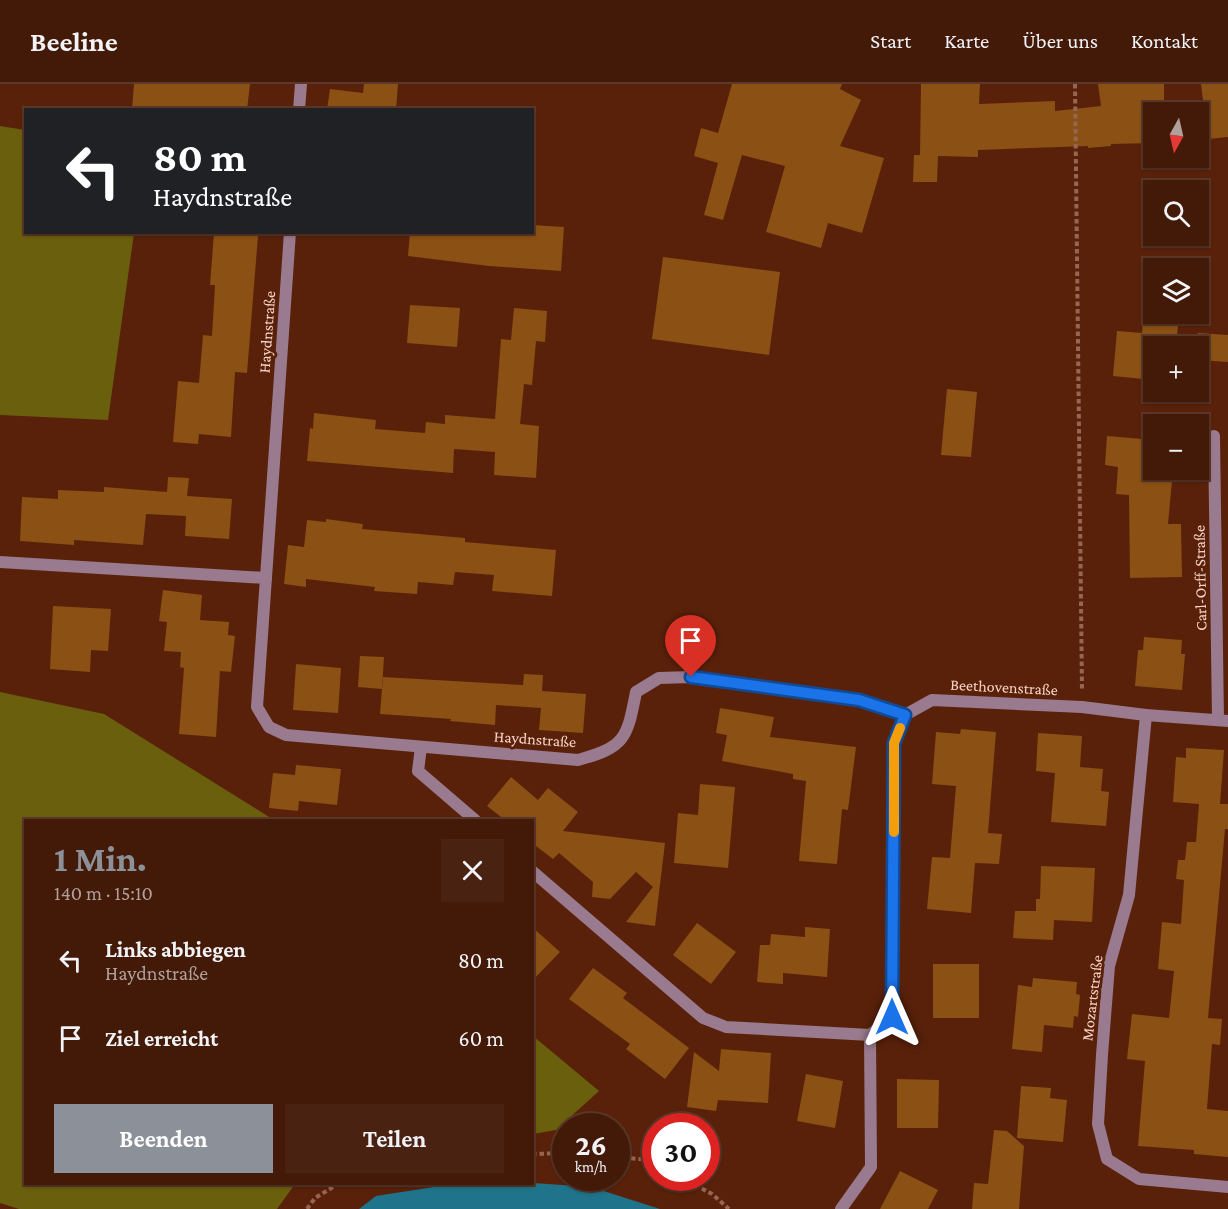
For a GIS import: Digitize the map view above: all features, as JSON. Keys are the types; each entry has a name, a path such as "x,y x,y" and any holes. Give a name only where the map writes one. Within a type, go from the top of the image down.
{"street":[{"path":"299,108 301,84"},
{"name":"Haydnstraße","path":"290,234 256,707 269,727 286,735 578,760 604,753 622,740 630,721 636,692 659,678 691,677 859,700 905,715"},
{"name":"Carl-Orff-Straße","path":"1214,436 1223,720"},
{"path":"0,562 266,578"},
{"name":"Beethovenstraße","path":"905,715 932,700 1082,707 1146,715 1223,720"},
{"path":"534,873 703,1018 726,1027 870,1035 892,1017 894,743 905,715"},
{"name":"Mozartstraße","path":"1146,715 1129,895 1109,966 1098,1124 1107,1159 1139,1179 1228,1187"},
{"path":"421,747 417,771 474,819"},
{"path":"841,1209 871,1167 870,1035"}],"path":[{"path":"1075,84 1082,707"},
{"path":"534,1154 552,1153"},
{"path":"307,1209 315,1198 336,1185"},
{"path":"706,1191 729,1209"}],"shaded area":[{"path":"0,126 24,130 24,234 134,234 108,420 0,415"},
{"path":"0,692 104,714 272,819 24,819 24,1185 294,1185 277,1209 19,1209 0,1203"},
{"path":"534,1037 599,1091 575,1113 552,1113 552,1131 534,1134"}],"water":[{"path":"534,1183 552,1184 552,1191 604,1191 660,1209 359,1209 376,1196 447,1185 534,1185"}],"building":[{"path":"134,84 250,84 247,108 132,108"},
{"path":"364,84 398,84 396,108 327,108 330,89 363,93"},
{"path":"732,84 842,84 840,89 861,100 840,146 884,158 862,233 828,223 821,248 766,232 785,166 742,155 723,220 704,215 718,163 694,156 701,128 718,133"},
{"path":"921,84 980,84 979,104 1055,101 1055,111 1101,106 1098,84 1164,84 1164,102 1143,102 1143,143 1111,144 1111,146 1088,148 1088,146 978,150 978,157 938,156 937,182 913,182 914,155 920,155"},
{"path":"1201,84 1228,84 1228,137 1209,139 1209,102 1203,102"},
{"path":"534,225 564,227 561,271 489,266 408,256 410,234 534,234"},
{"path":"214,234 258,236 247,373 235,372 231,437 199,434 198,444 173,442 178,381 199,383 203,335 212,336 215,285 210,285"},
{"path":"663,257 780,272 769,355 652,339"},
{"path":"410,305 460,308 457,347 407,343"},
{"path":"514,308 547,311 545,342 536,341 532,385 524,384 520,424 539,426 536,478 494,475 495,452 454,449 453,473 307,461 314,413 376,420 375,429 425,433 426,422 445,424 445,415 495,419 501,339 511,340"},
{"path":"1143,322 1143,324 1178,326 1177,336 1143,336 1143,379 1113,376 1117,331 1142,333"},
{"path":"1198,333 1228,335 1228,362 1209,361 1209,336 1198,336"},
{"path":"947,389 977,392 971,457 941,455"},
{"path":"1107,436 1143,439 1143,480 1172,480 1168,524 1181,524 1182,577 1130,578 1129,495 1116,494 1118,467 1105,465"},
{"path":"168,477 189,478 187,496 232,499 229,539 185,536 186,516 146,514 143,545 74,540 74,545 20,541 22,497 58,499 58,490 104,492 104,487 167,492"},
{"path":"326,519 363,524 362,529 465,538 465,542 556,550 552,596 492,591 494,575 455,572 453,585 418,582 417,594 374,591 375,587 306,579 306,587 284,584 288,545 304,547 307,520 326,522"},
{"path":"163,590 202,595 200,620 229,622 228,635 235,636 231,672 220,671 216,737 179,734 184,668 180,667 181,652 164,651 167,622 159,621"},
{"path":"53,606 111,609 108,651 91,650 90,672 50,669"},
{"path":"1144,637 1182,640 1181,654 1185,654 1182,690 1135,686 1138,650 1143,650"},
{"path":"360,656 384,657 382,689 358,687"},
{"path":"296,664 341,668 338,713 293,710"},
{"path":"524,674 543,675 542,691 586,694 583,733 539,730 541,708 496,705 495,725 380,714 383,677 523,685"},
{"path":"720,708 774,717 770,737 856,747 848,810 842,809 837,864 799,861 806,781 793,779 793,774 722,761 727,735 716,733"},
{"path":"961,729 996,732 988,833 1002,834 999,864 975,863 971,913 927,909 932,857 950,858 956,786 932,784 936,732 960,734"},
{"path":"1038,733 1082,736 1080,767 1103,769 1101,791 1109,792 1106,826 1051,822 1055,773 1036,771"},
{"path":"1186,748 1224,750 1220,804 1228,804 1228,829 1225,829 1208,1018 1222,1019 1220,1045 1212,1044 1207,1109 1228,1111 1228,1157 1194,1154 1194,1150 1138,1146 1145,1061 1127,1059 1132,1014 1169,1018 1174,971 1158,969 1162,922 1181,924 1184,880 1176,879 1178,860 1185,860 1187,842 1196,842 1199,804 1173,802 1176,757 1186,758"},
{"path":"296,765 341,769 337,805 299,801 298,811 269,808 273,773 295,775"},
{"path":"511,777 538,800 548,788 578,812 563,831 665,843 655,926 626,922 653,887 636,872 610,899 592,897 593,882 559,853 553,859 534,845 534,819 504,819 487,806"},
{"path":"700,784 735,787 728,868 674,863 678,813 698,815"},
{"path":"1041,866 1095,868 1092,922 1054,920 1053,940 1013,938 1015,911 1036,911 1036,899 1040,899"},
{"path":"697,923 736,952 711,984 673,955"},
{"path":"805,927 830,929 827,977 783,973 783,984 757,982 760,945 770,945 771,934 805,937"},
{"path":"534,929 560,952 534,979"},
{"path":"933,964 979,964 979,1018 933,1018"},
{"path":"593,968 627,993 623,998 689,1048 665,1079 626,1049 630,1044 569,999"},
{"path":"1033,978 1077,982 1076,994 1080,995 1078,1017 1074,1016 1073,1028 1044,1025 1042,1052 1012,1049 1018,985 1032,987"},
{"path":"721,1049 771,1053 768,1103 718,1100 716,1111 687,1107 694,1052 719,1071"},
{"path":"806,1074 843,1081 835,1128 797,1121"},
{"path":"897,1079 939,1080 938,1128 897,1128"},
{"path":"1021,1086 1051,1088 1050,1098 1067,1100 1063,1142 1017,1138"},
{"path":"994,1130 1007,1131 1024,1146 1019,1209 972,1209 974,1183 988,1184"},
{"path":"900,1171 938,1190 928,1209 880,1209"}],"slow traffic":[{"path":"894,832 894,743 900,728"}],"route":[{"path":"691,677 859,700 905,715 894,743 892,1017"}]}
